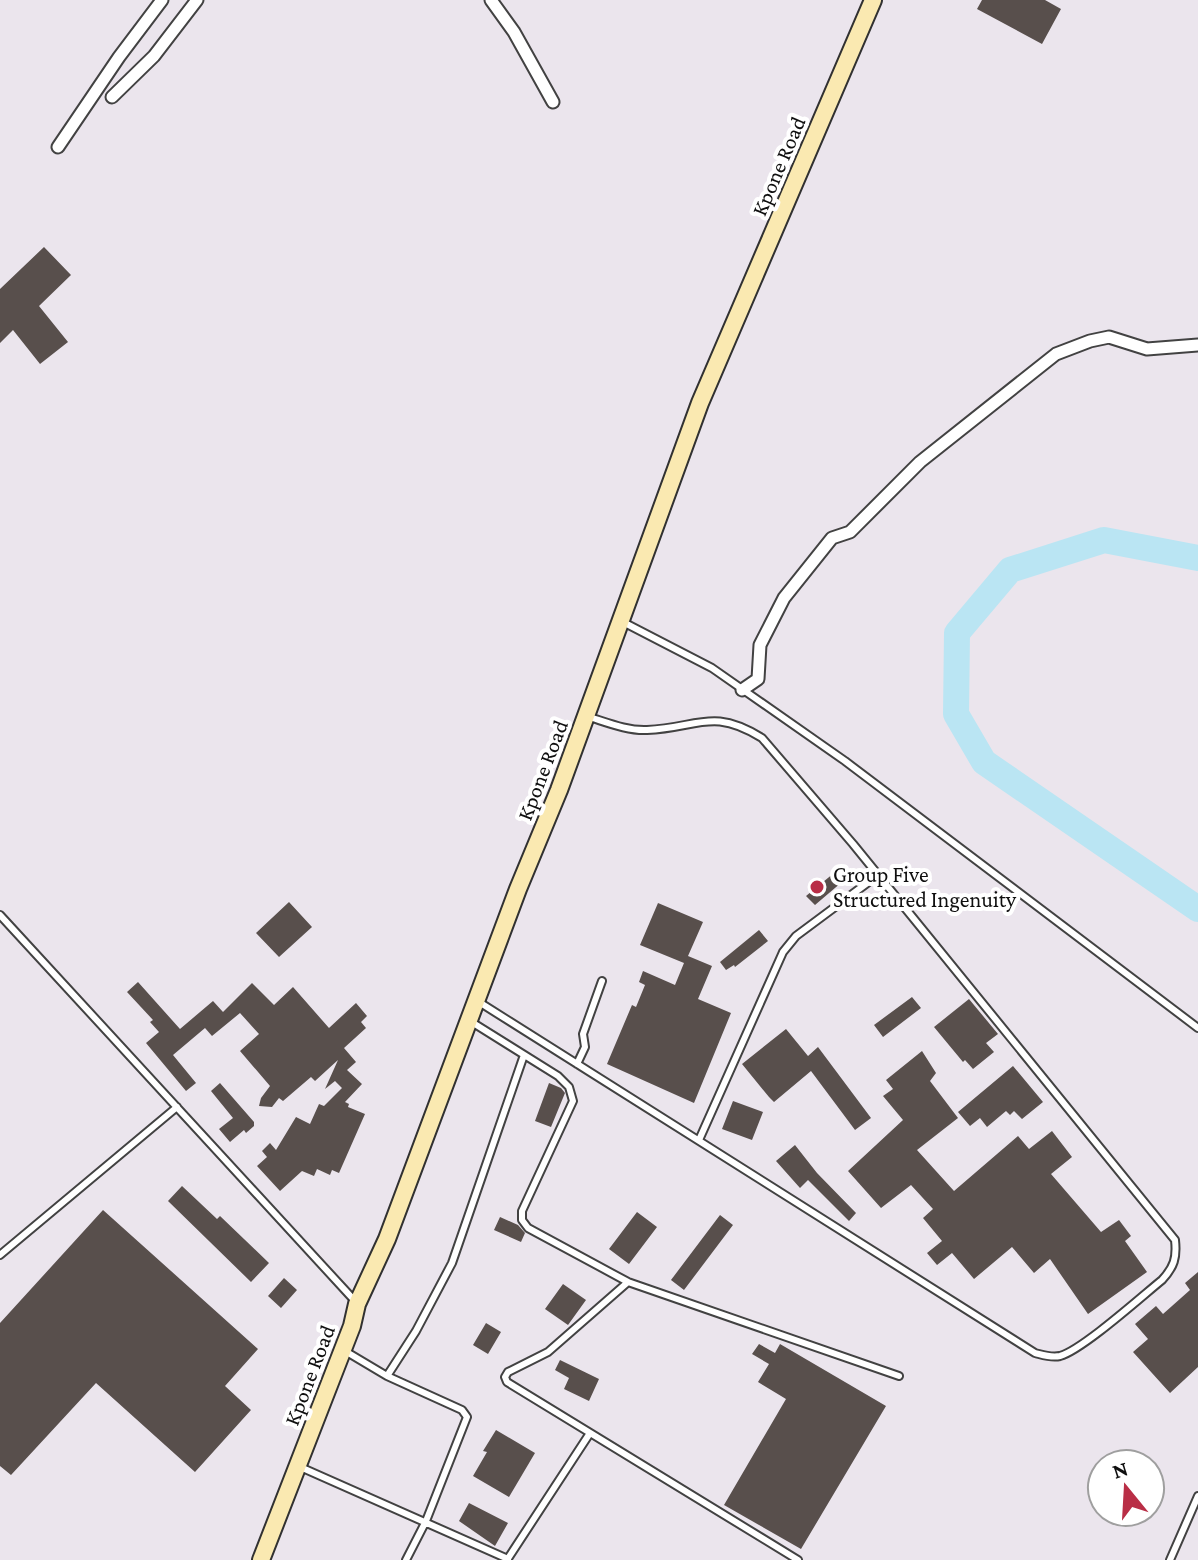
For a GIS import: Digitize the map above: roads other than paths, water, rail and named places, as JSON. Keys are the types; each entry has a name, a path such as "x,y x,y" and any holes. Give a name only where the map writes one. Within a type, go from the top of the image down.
{"main road":[{"name":"Kpone Road","path":"261,1560 357,1304 387,1239 586,716 700,403 873,0"}],"street":[{"path":"58,147 162,0"},
{"path":"112,97 154,56 197,0"},
{"path":"491,0 514,32 553,102"},
{"path":"742,690 758,679 760,645 784,598 832,538 850,532 920,462 1056,354 1109,337 1147,349 1198,345"}],"lane":[{"path":"621,621 712,668 845,761 1198,1028"},
{"path":"476,1000 1035,1353 1061,1356 1078,1347 1173,1269 1177,1256 1175,1240 878,875 762,738 747,728 722,720 647,730 586,716"},
{"path":"699,1140 783,952 796,936 878,875"},
{"path":"0,915 357,1304"},
{"path":"577,1064 584,1052 583,1034 602,981"},
{"path":"470,1021 563,1080 572,1093 573,1101 522,1211 522,1220 528,1228 628,1282 899,1376"},
{"path":"387,1376 416,1331 452,1263 524,1055"},
{"path":"0,1255 177,1107"},
{"path":"628,1282 548,1352 508,1372 505,1377 507,1382 798,1560"},
{"path":"342,1349 387,1376 462,1410 467,1417 426,1521 406,1560"},
{"path":"298,1466 507,1559 590,1433"},
{"path":"1170,1560 1198,1496"}],"waterway":[{"path":"1198,558 1104,540 1010,570 957,633 956,714 984,762 1198,909"}],"place":[{"name":"Group Five Structured Ingenuity","path":"817,887"}]}
